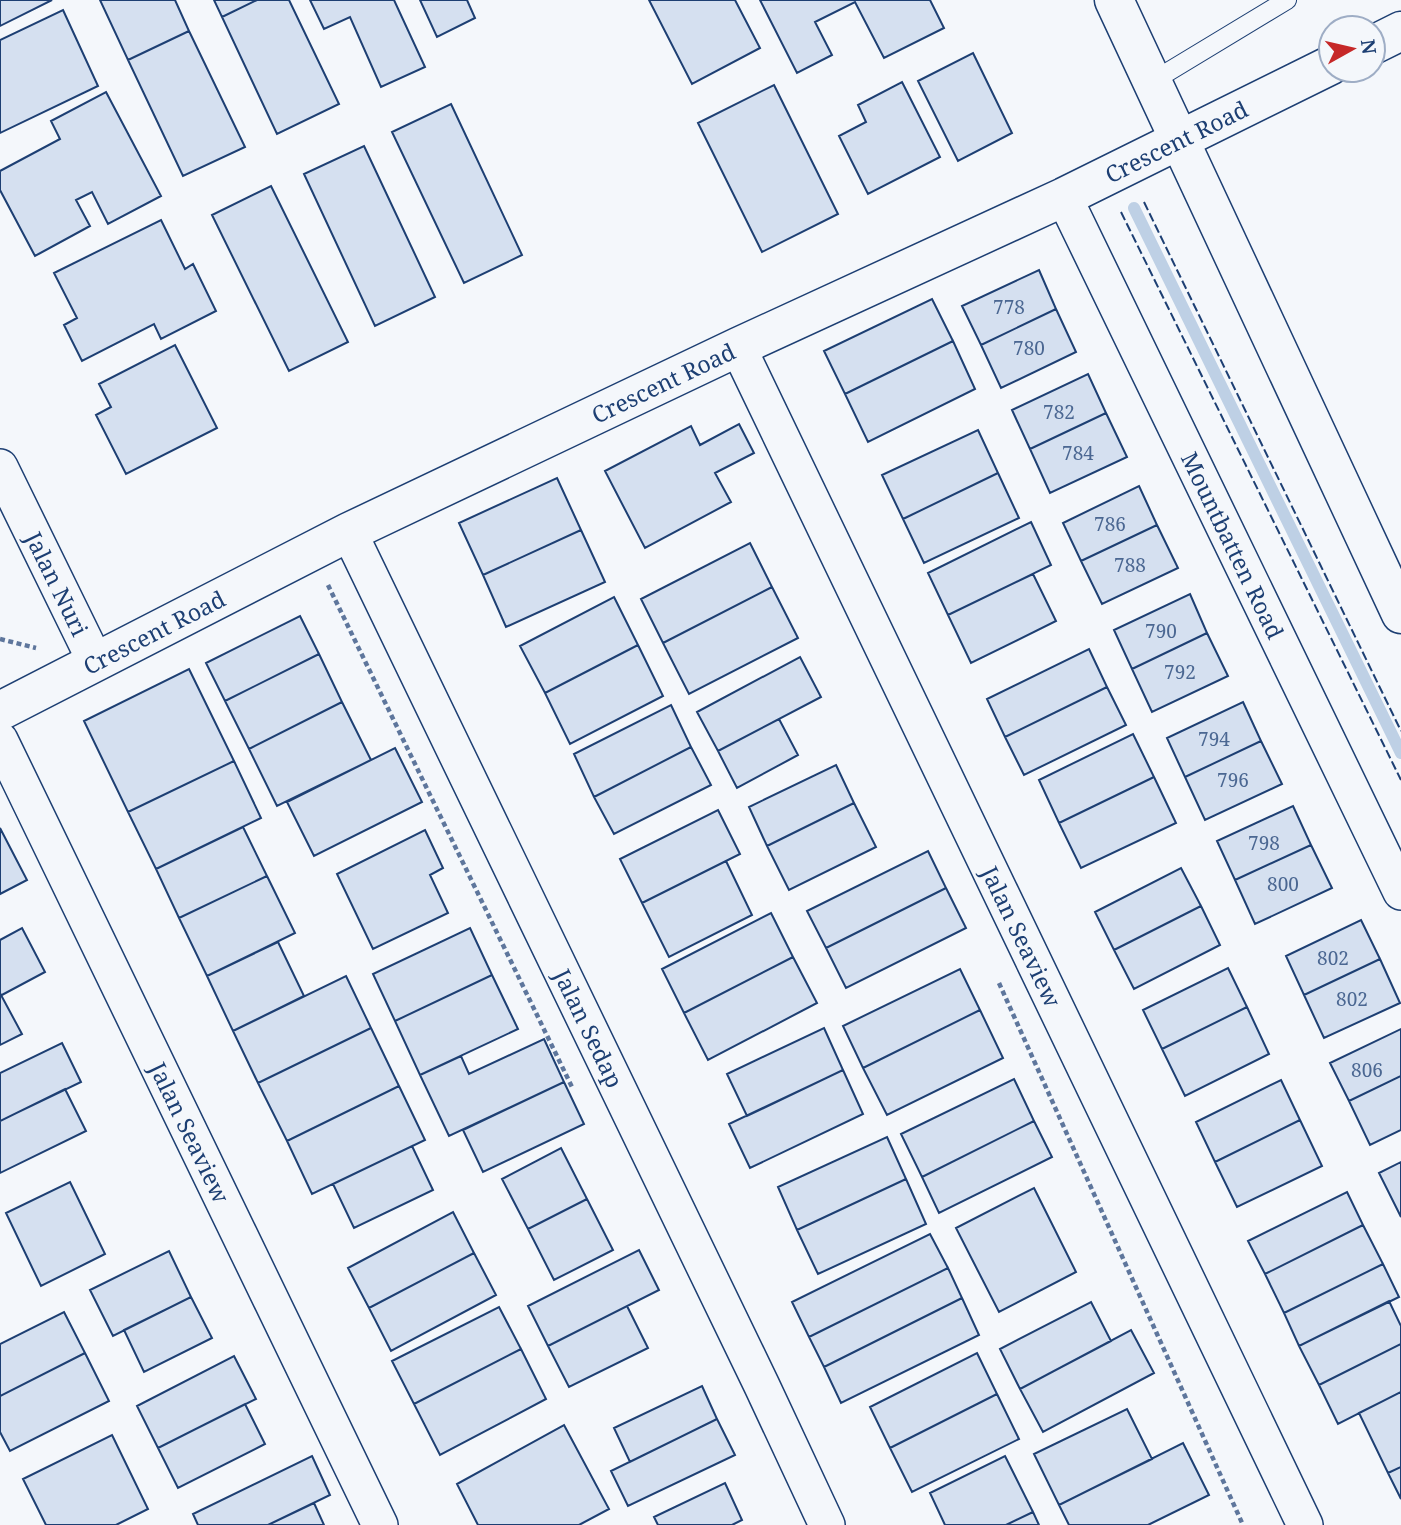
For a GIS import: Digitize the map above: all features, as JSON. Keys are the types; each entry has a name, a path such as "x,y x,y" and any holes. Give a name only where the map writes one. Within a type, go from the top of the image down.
{"street":[{"path":"1114,0 1401,614"},
{"name":"Crescent Road","path":"0,711 349,531 737,347 1064,197 1317,72"},
{"name":"Mountbatten Road","path":"1064,197 1401,892"},
{"name":"Jalan Seaview","path":"737,347 1305,1525"},
{"name":"Jalan Nuri","path":"0,467 95,661"},
{"name":"Jalan Sedap","path":"349,531 827,1525"},
{"name":"Jalan Seaview","path":"0,740 380,1525"}],"lane":[{"path":"1153,81 1287,0"}],"path":[{"path":"324,577 573,1088"},
{"path":"0,639 46,651"}],"building":[{"path":"0,0 52,0 0,26"},
{"path":"100,0 175,0 189,31 128,60"},
{"path":"214,0 257,0 222,17"},
{"path":"257,0 289,0 339,104 277,134 222,17"},
{"path":"310,0 394,0 425,67 381,87 350,17 324,29"},
{"path":"420,0 467,0 475,18 437,37"},
{"path":"649,0 735,0 760,48 692,84"},
{"path":"760,0 930,0 944,28 884,58 855,2 815,22 832,55 797,73"},
{"path":"63,10 98,86 0,133 0,40"},
{"path":"189,31 245,147 183,176 128,60"},
{"path":"973,53 1012,133 958,161 918,81"},
{"path":"902,82 940,157 868,194 839,136 866,122 858,105"},
{"path":"774,85 838,214 762,252 698,123"},
{"path":"106,92 161,196 108,224 92,192 76,200 90,226 35,256 0,190 0,171 60,139 51,121"},
{"path":"451,104 522,255 464,283 392,132"},
{"path":"364,146 435,297 375,326 304,174"},
{"path":"271,186 348,342 289,371 212,215"},
{"path":"161,220 185,269 193,264 216,311 161,339 154,324 82,361 64,325 77,318 54,273"},
{"path":"1039,270 1056,309 981,345 962,306"},
{"path":"932,299 953,341 845,394 824,351"},
{"path":"1056,309 1076,352 1001,388 981,345"},
{"path":"953,341 975,389 868,442 845,394"},
{"path":"175,345 217,428 126,474 96,415 111,407 99,384"},
{"path":"1088,374 1106,413 1030,449 1012,410"},
{"path":"1106,413 1127,457 1050,493 1030,449"},
{"path":"739,424 754,453 715,473 731,502 645,548 605,471 691,426 700,445"},
{"path":"978,430 998,473 903,519 882,475"},
{"path":"998,473 1019,518 924,563 903,519"},
{"path":"557,478 581,530 483,575 459,523"},
{"path":"1139,486 1157,525 1081,561 1063,523"},
{"path":"1031,522 1051,565 948,615 928,573"},
{"path":"1157,525 1178,568 1102,604 1081,561"},
{"path":"581,530 605,582 506,627 483,575"},
{"path":"750,543 772,587 663,643 641,599"},
{"path":"1033,574 1056,621 971,663 948,615"},
{"path":"772,587 798,638 689,694 663,643"},
{"path":"1190,594 1207,633 1132,669 1114,630"},
{"path":"614,597 638,645 545,693 520,646"},
{"path":"300,616 319,654 225,701 206,663"},
{"path":"1207,633 1228,676 1152,712 1132,669"},
{"path":"638,645 663,696 570,744 545,693"},
{"path":"1089,649 1107,687 1005,737 987,699"},
{"path":"319,654 342,702 249,749 225,701"},
{"path":"800,657 821,697 718,751 697,712"},
{"path":"189,669 234,761 128,812 84,721"},
{"path":"1107,687 1126,725 1024,775 1005,737"},
{"path":"342,702 371,760 277,806 249,749"},
{"path":"1243,702 1261,741 1185,777 1167,738"},
{"path":"671,705 691,747 594,797 574,754"},
{"path":"779,719 798,755 737,788 718,751"},
{"path":"1133,734 1154,777 1059,823 1039,780"},
{"path":"1261,741 1282,784 1205,820 1185,777"},
{"path":"691,747 711,785 614,834 594,797"},
{"path":"395,748 422,802 314,856 287,802"},
{"path":"234,761 261,818 156,869 128,812"},
{"path":"836,765 854,803 767,846 749,807"},
{"path":"1154,777 1176,823 1081,868 1059,823"},
{"path":"854,803 876,847 789,890 767,846"},
{"path":"1293,806 1311,845 1235,880 1217,841"},
{"path":"718,810 740,854 642,903 620,859"},
{"path":"243,827 267,876 179,918 156,869"},
{"path":"0,828 27,880 0,894"},
{"path":"425,830 443,868 430,875 448,913 373,949 337,874"},
{"path":"1311,845 1332,888 1255,924 1235,880"},
{"path":"928,851 946,888 826,948 807,911"},
{"path":"726,861 752,915 669,957 642,903"},
{"path":"1181,868 1201,906 1114,950 1095,912"},
{"path":"267,876 295,933 207,976 179,918"},
{"path":"946,888 966,928 846,988 826,948"},
{"path":"1201,906 1220,945 1134,989 1114,950"},
{"path":"771,913 793,957 684,1013 662,969"},
{"path":"1361,920 1380,959 1304,995 1286,956"},
{"path":"22,928 45,972 0,996 0,940"},
{"path":"470,928 492,975 395,1021 373,974"},
{"path":"278,942 304,996 233,1031 207,976"},
{"path":"793,957 817,1003 708,1060 684,1013"},
{"path":"1380,959 1400,1003 1324,1038 1304,995"},
{"path":"1228,968 1247,1007 1162,1049 1143,1010"},
{"path":"960,969 980,1010 863,1068 843,1026"},
{"path":"492,975 518,1029 420,1075 395,1021"},
{"path":"346,976 371,1028 258,1083 233,1031"},
{"path":"0,996 22,1034 0,1045"},
{"path":"1247,1007 1269,1054 1185,1096 1162,1049"},
{"path":"980,1010 1003,1058 887,1115 863,1068"},
{"path":"371,1028 399,1086 287,1141 258,1083"},
{"path":"824,1028 843,1070 747,1116 727,1074"},
{"path":"1401,1029 1401,1076 1349,1101 1330,1063"},
{"path":"544,1039 564,1082 449,1136 420,1075 461,1056 469,1074"},
{"path":"62,1043 81,1082 0,1121 0,1073"},
{"path":"843,1070 863,1114 750,1168 729,1124"},
{"path":"1401,1076 1401,1130 1370,1145 1349,1101"},
{"path":"1014,1079 1034,1121 922,1177 901,1134"},
{"path":"1281,1080 1300,1120 1215,1162 1196,1122"},
{"path":"564,1082 584,1124 483,1172 463,1130"},
{"path":"399,1086 425,1140 312,1194 287,1141"},
{"path":"65,1089 86,1131 0,1173 0,1121"},
{"path":"1300,1120 1322,1166 1237,1207 1215,1162"},
{"path":"1034,1121 1052,1157 939,1213 922,1177"},
{"path":"887,1137 906,1179 797,1230 778,1187"},
{"path":"412,1146 433,1190 354,1228 333,1184"},
{"path":"561,1148 587,1199 528,1229 502,1179"},
{"path":"1401,1162 1401,1217 1379,1173"},
{"path":"906,1179 926,1224 818,1274 797,1230"},
{"path":"70,1182 105,1254 41,1286 6,1213"},
{"path":"1034,1188 1076,1272 999,1312 956,1228"},
{"path":"1347,1192 1363,1225 1265,1274 1248,1241"},
{"path":"587,1199 613,1250 554,1280 528,1229"},
{"path":"453,1212 474,1253 369,1308 348,1268"},
{"path":"1363,1225 1383,1264 1284,1313 1265,1274"},
{"path":"930,1234 948,1268 809,1337 792,1302"},
{"path":"639,1250 659,1290 548,1346 528,1306"},
{"path":"169,1251 191,1297 113,1336 90,1290"},
{"path":"474,1253 496,1295 391,1351 369,1308"},
{"path":"1383,1264 1399,1297 1299,1346 1284,1313"},
{"path":"948,1268 962,1298 824,1367 809,1337"},
{"path":"191,1297 212,1338 144,1372 124,1330"},
{"path":"962,1298 979,1335 841,1403 824,1367"},
{"path":"1389,1301 1401,1326 1401,1344 1319,1385 1299,1346"},
{"path":"1091,1302 1111,1341 1020,1389 1000,1349"},
{"path":"627,1306 648,1348 569,1387 548,1346"},
{"path":"499,1307 521,1349 414,1404 392,1361"},
{"path":"64,1312 85,1353 0,1396 0,1344"},
{"path":"1131,1330 1154,1373 1043,1432 1020,1389"},
{"path":"1401,1344 1401,1392 1338,1424 1319,1385"},
{"path":"521,1349 546,1399 440,1455 414,1404"},
{"path":"85,1353 109,1401 10,1451 0,1432 0,1396"},
{"path":"977,1353 997,1394 890,1448 870,1407"},
{"path":"234,1356 256,1399 158,1448 137,1406"},
{"path":"702,1386 717,1419 630,1462 614,1428"},
{"path":"1401,1392 1401,1467 1388,1473 1359,1413"},
{"path":"997,1394 1019,1439 912,1492 890,1448"},
{"path":"245,1404 265,1444 178,1488 158,1448"},
{"path":"1127,1409 1152,1459 1059,1505 1034,1454"},
{"path":"717,1419 735,1455 628,1506 611,1471"},
{"path":"564,1425 609,1509 579,1525 478,1525 457,1484"},
{"path":"112,1435 148,1509 116,1525 46,1525 23,1479"},
{"path":"1183,1443 1209,1495 1148,1525 1069,1525 1059,1505"},
{"path":"312,1456 330,1495 268,1525 198,1525 193,1514"},
{"path":"1005,1456 1033,1512 1006,1525 945,1525 930,1493"},
{"path":"1401,1467 1401,1499 1388,1473"},
{"path":"725,1483 742,1520 732,1525 658,1525 654,1517"},
{"path":"314,1503 324,1525 268,1525"},
{"path":"1033,1512 1039,1525 1006,1525"}],"waterway":[{"path":"1134,208 1401,753"}],"fence":[{"path":"1144,202 1401,731"},
{"path":"1121,212 1401,780"}]}
